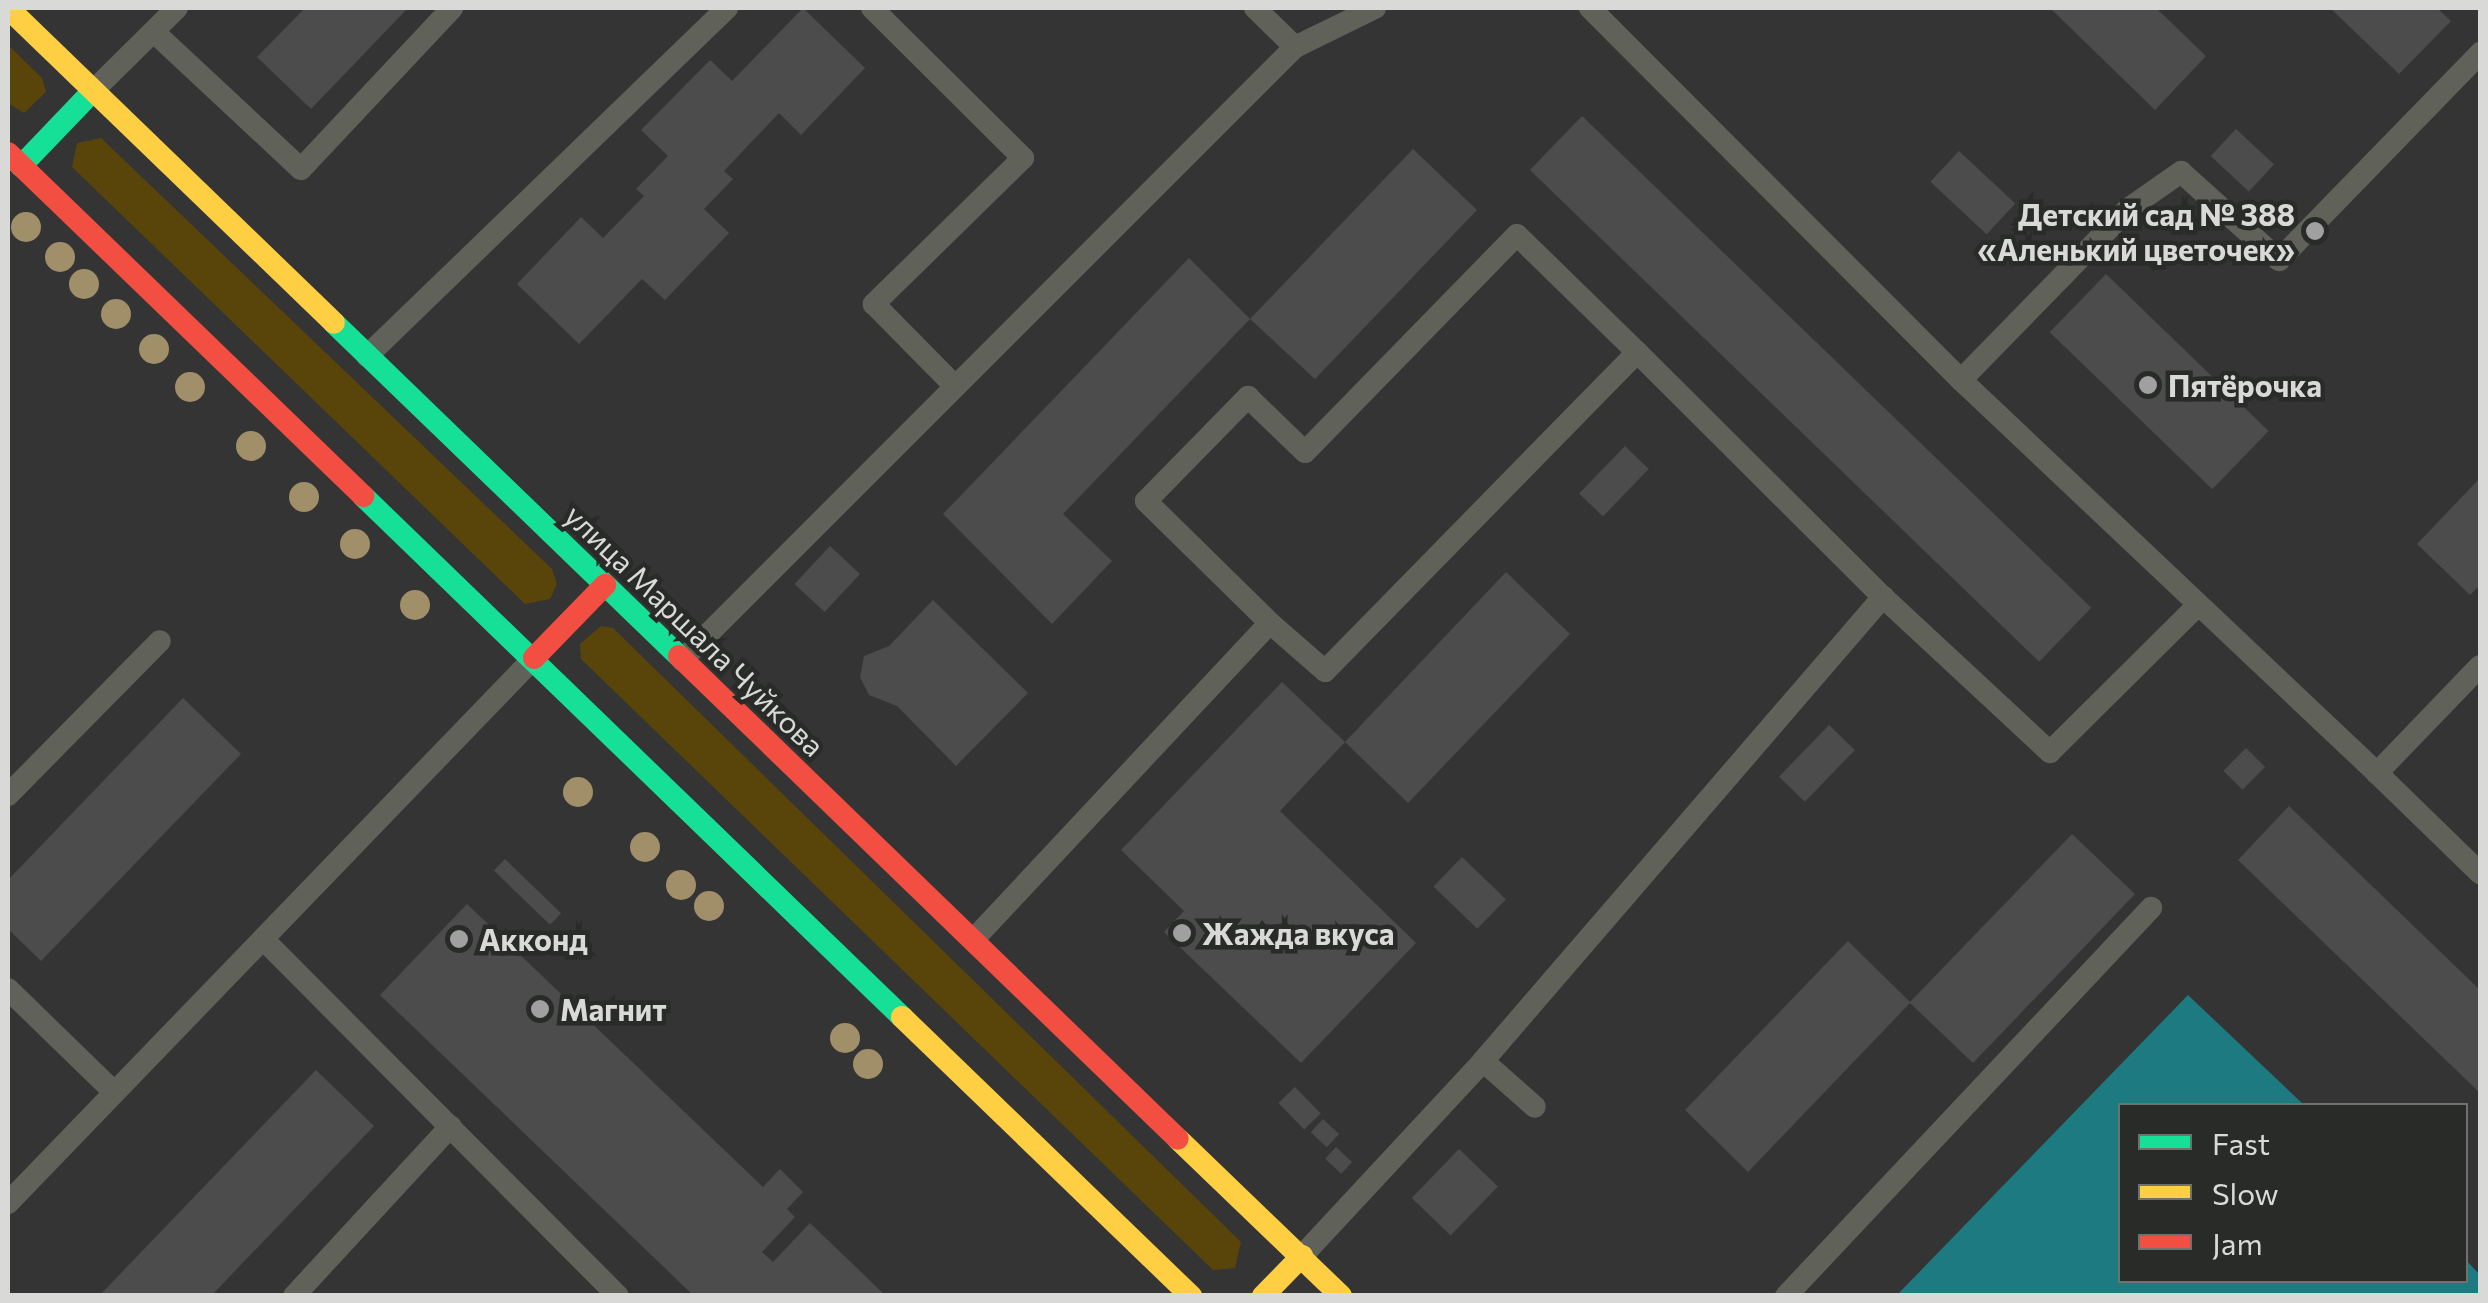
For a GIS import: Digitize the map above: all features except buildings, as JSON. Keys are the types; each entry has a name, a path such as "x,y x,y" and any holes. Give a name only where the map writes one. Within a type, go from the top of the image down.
{"main road":[{"name":"улица Маршала Чуйкова","path":"8,8 1341,1296"},
{"path":"94,91 14,159 1191,1296"},
{"path":"534,658 605,586"},
{"path":"1263,1296 1302,1256"}],"lane":[{"path":"94,91 177,8"},
{"path":"154,32 301,169 452,8"},
{"path":"366,357 728,8"},
{"path":"872,8 1024,158 874,304 954,385"},
{"path":"1255,8 1295,47"},
{"path":"682,660 1295,47 1376,8"},
{"path":"1590,8 1961,380 2480,873"},
{"path":"1961,380 2128,209 2182,172 2279,260 2480,53"},
{"path":"1637,352 1325,671 1146,501 1248,397 1304,452 1517,235 1637,352 1883,596 2050,752 2198,605"},
{"path":"1302,1256 1483,1061 1883,596"},
{"path":"974,938 1270,622"},
{"path":"8,795 160,640"},
{"path":"8,1200 534,658"},
{"path":"2377,773 2480,666"},
{"path":"1786,1296 2150,908"},
{"path":"263,940 618,1296"},
{"path":"8,989 114,1092"},
{"path":"1483,1061 1535,1107"},
{"path":"294,1296 451,1126"}],"shaded area":[{"path":"8,45 42,78 46,92 24,113 8,103"},
{"path":"101,138 552,569 557,584 550,599 525,604 72,167 77,143"},
{"path":"601,626 613,628 1241,1242 1235,1268 1213,1270 581,659 580,644"}],"water":[{"path":"2188,995 2302,1103 2118,1103 2118,1283 2468,1283 2468,1262 2480,1275 2480,1295 1897,1295"}],"traffic: fast":[{"path":"21,166 93,91"},
{"path":"334,323 679,656"},
{"path":"363,496 902,1017"}],"traffic: slow":[{"path":"8,8 334,323"},
{"path":"902,1017 1191,1296"},
{"path":"1178,1139 1341,1296"},
{"path":"1263,1296 1302,1256"}],"traffic: jam":[{"path":"8,153 363,496"},
{"path":"534,658 605,585"},
{"path":"679,656 1178,1139"}],"place":[{"name":"Детский сад № 388 «Аленький цветочек»","path":"2315,231"},
{"name":"Пятёрочка","path":"2148,385"},
{"name":"Жажда вкуса","path":"1182,933"},
{"name":"Акконд","path":"459,939"},
{"name":"Магнит","path":"540,1009"}]}
